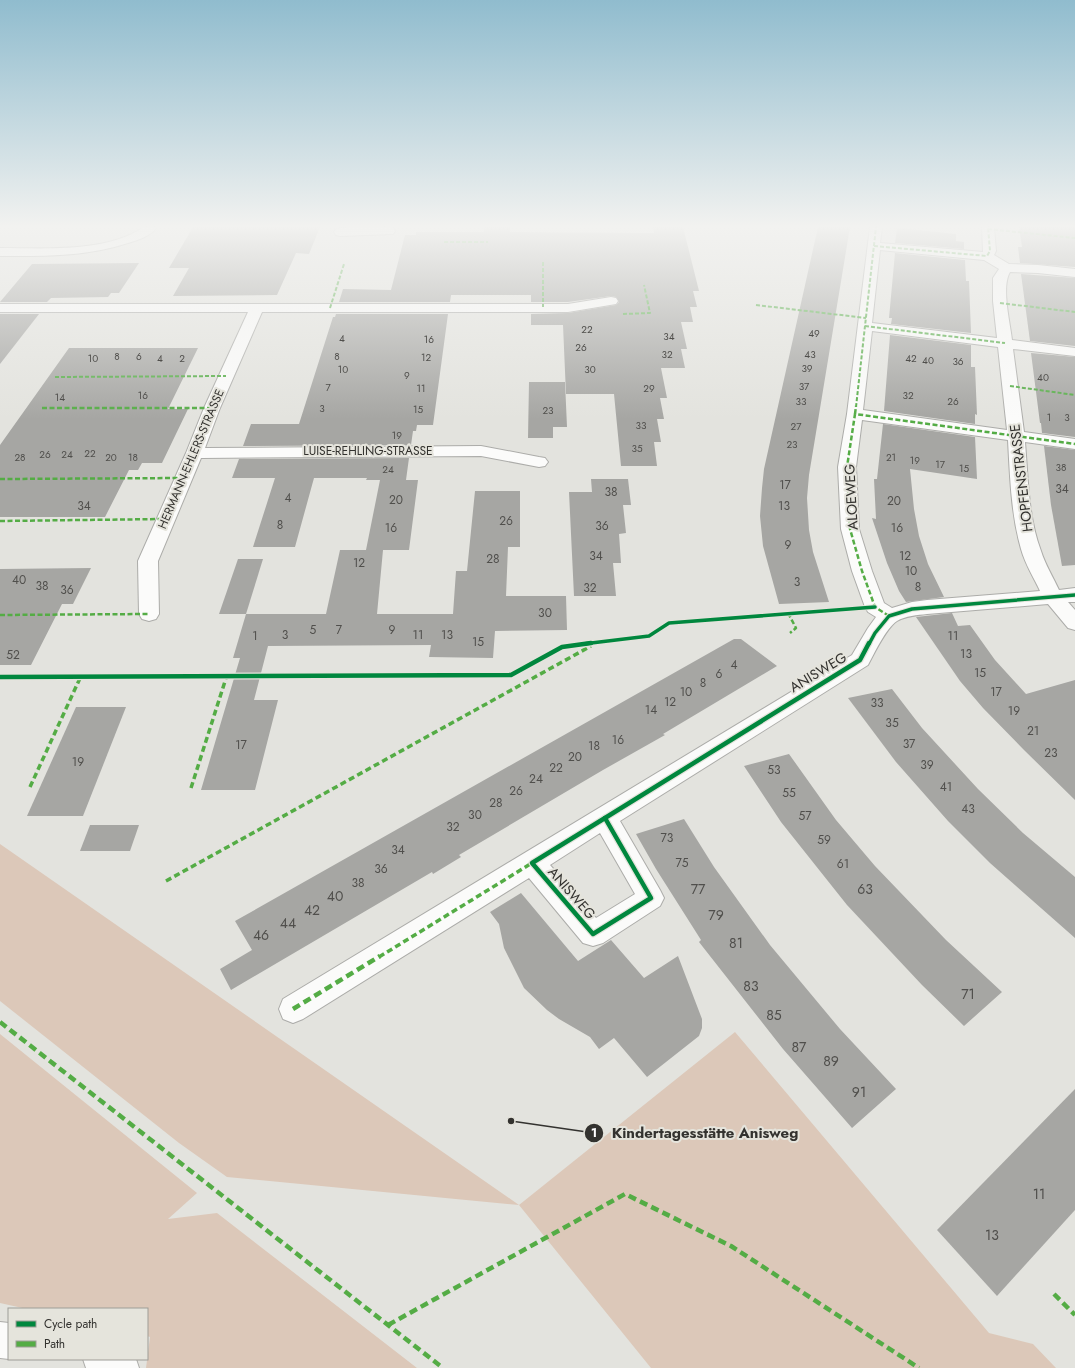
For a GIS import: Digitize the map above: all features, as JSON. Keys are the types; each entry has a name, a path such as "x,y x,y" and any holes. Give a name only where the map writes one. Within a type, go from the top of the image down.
{"street":[{"name":"ALOEWEG","path":"869,291 855,414 847,467 850,529 862,571 875,607 889,616"},
{"name":"HOPFENSTRASSE","path":"1000,291 1024,522 1031,551 1052,596 1075,623"},
{"path":"0,308 568,308 611,301"},
{"name":"HERMANN-EHLERS-STRASSE","path":"149,614 148,561 195,452 212,408 257,308"},
{"path":"865,326 1075,352"},
{"path":"855,414 1075,444"},
{"name":"LUISE-REHLING-STRASSE","path":"195,452 481,451 539,462"},
{"path":"889,616 912,609 927,607 1075,595"},
{"name":"ANISWEG","path":"293,1009 860,660 876,633 889,616"},
{"name":"ANISWEG","path":"532,863 593,934 651,898 604,817"},
{"path":"103,1360 121,1368"}],"shaded area":[{"path":"0,844 519,1205 227,1177 179,1143 0,1001"},
{"path":"735,1032 989,1333 1033,1344 1056,1368 651,1368 519,1205"},
{"path":"0,1034 197,1193 168,1219 217,1213 417,1368 146,1368 150,1337 148,1336 148,1308 22,1308 0,1303"}],"building":[{"path":"9,291 120,291 119,293 111,293 108,297 51,298 47,302 0,302"},
{"path":"176,291 279,291 277,295 173,296"},
{"path":"342,291 699,291 693,291 697,307 690,307 693,322 681,322 687,349 681,349 685,368 661,368 667,398 660,398 664,419 657,419 661,442 654,442 657,466 621,466 614,394 566,394 563,325 531,325 531,314 568,313 616,305 619,302 616,297 611,296 568,302 531,302 531,295 451,295 450,302 339,302"},
{"path":"804,291 839,291 809,475 807,498 809,530 813,552 829,602 779,604 763,546 760,516 764,469"},
{"path":"892,291 969,291 971,333 891,324 892,318 889,318"},
{"path":"1023,291 1075,291 1075,346 1030,341"},
{"path":"0,314 39,314 0,364"},
{"path":"336,314 448,314 433,425 417,425 416,431 413,431 411,445 243,446 251,424 299,424 333,317 335,317"},
{"path":"890,335 971,345 971,367 975,367 977,415 975,414 975,424 884,411"},
{"path":"69,348 198,348 168,409 188,409 162,463 142,463 138,470 129,470 105,517 0,517 0,445"},
{"path":"1031,353 1075,357 1075,437 1042,433"},
{"path":"529,382 565,382 567,427 553,427 553,438 528,438"},
{"path":"883,424 975,437 977,479 910,469 914,509 919,536 928,564 944,597 906,602 899,591 887,563 872,518 876,519 874,479 877,479"},
{"path":"1044,446 1075,450 1075,565 1062,566 1051,505"},
{"path":"409,458 406,480 418,480 409,550 366,550 380,480 366,480 367,478 314,478 295,547 253,547 275,478 232,478 239,459"},
{"path":"591,479 628,479 631,505 623,505 626,533 619,534 621,563 613,563 616,596 574,596 569,492 592,492"},
{"path":"475,491 520,491 520,547 508,547 506,596 566,596 567,630 495,631 493,658 429,657 431,645 268,646 254,700 278,700 255,790 201,790 240,658 233,658 246,614 326,614 340,550 383,550 377,614 453,614 456,571 467,571"},
{"path":"238,559 263,559 246,614 219,614"},
{"path":"91,568 73,604 62,604 31,665 0,665 0,569"},
{"path":"952,613 958,626 970,625 995,660 1026,694 1075,680 1075,800 983,708 960,681 916,617"},
{"path":"734,639 741,639 777,666 663,734 665,735 459,855 461,857 433,874 432,872 231,990 220,969 252,950 235,921"},
{"path":"892,689 922,728 978,789 1023,833 1075,877 1075,938 990,863 948,821 896,762 848,698"},
{"path":"76,707 126,707 83,816 27,816"},
{"path":"789,754 836,820 875,866 946,940 1002,992 964,1026 922,985 847,905 781,822 744,766"},
{"path":"684,819 714,867 770,945 840,1029 896,1089 852,1128 783,1049 699,942 701,940 656,869 636,834"},
{"path":"90,825 139,825 130,851 80,851"},
{"path":"521,893 578,961 611,940 644,978 678,956 702,1019 702,1028 699,1036 647,1077 614,1038 599,1049 590,1037 559,1019 547,1010 524,988 504,948 499,924 490,912"},
{"path":"1075,1089 1075,1210 997,1296 937,1230"}],"marked path":[{"path":"330,308 335,291"},
{"path":"543,291 543,307"},
{"path":"623,314 650,313 645,291"},
{"path":"855,414 869,291"},
{"path":"1000,303 1075,312"},
{"path":"756,305 866,318"},
{"path":"865,326 1005,343"},
{"path":"55,377 226,376"},
{"path":"1010,386 1075,395"},
{"path":"42,408 212,408"},
{"path":"889,616 875,607 862,571 850,529 847,467 855,414 1075,444"},
{"path":"0,479 183,478"},
{"path":"0,521 165,519"},
{"path":"788,613 796,628 790,633"},
{"path":"0,615 149,614"},
{"path":"166,881 591,646"},
{"path":"191,788 227,675"},
{"path":"30,787 81,676"},
{"path":"293,1009 532,863"},
{"path":"0,1022 443,1368"},
{"path":"388,1325 625,1194 731,1246 919,1368"},
{"path":"1054,1294 1075,1315"}],"cycle path":[{"path":"604,817 651,898 593,934 532,863 860,660 875,633 889,616 912,609 927,607 1075,595"},
{"path":"0,677 511,675 562,647 649,636 669,623 875,607"}],"place":[{"name":"Kindertagesstätte Anisweg","path":"511,1121"}]}
